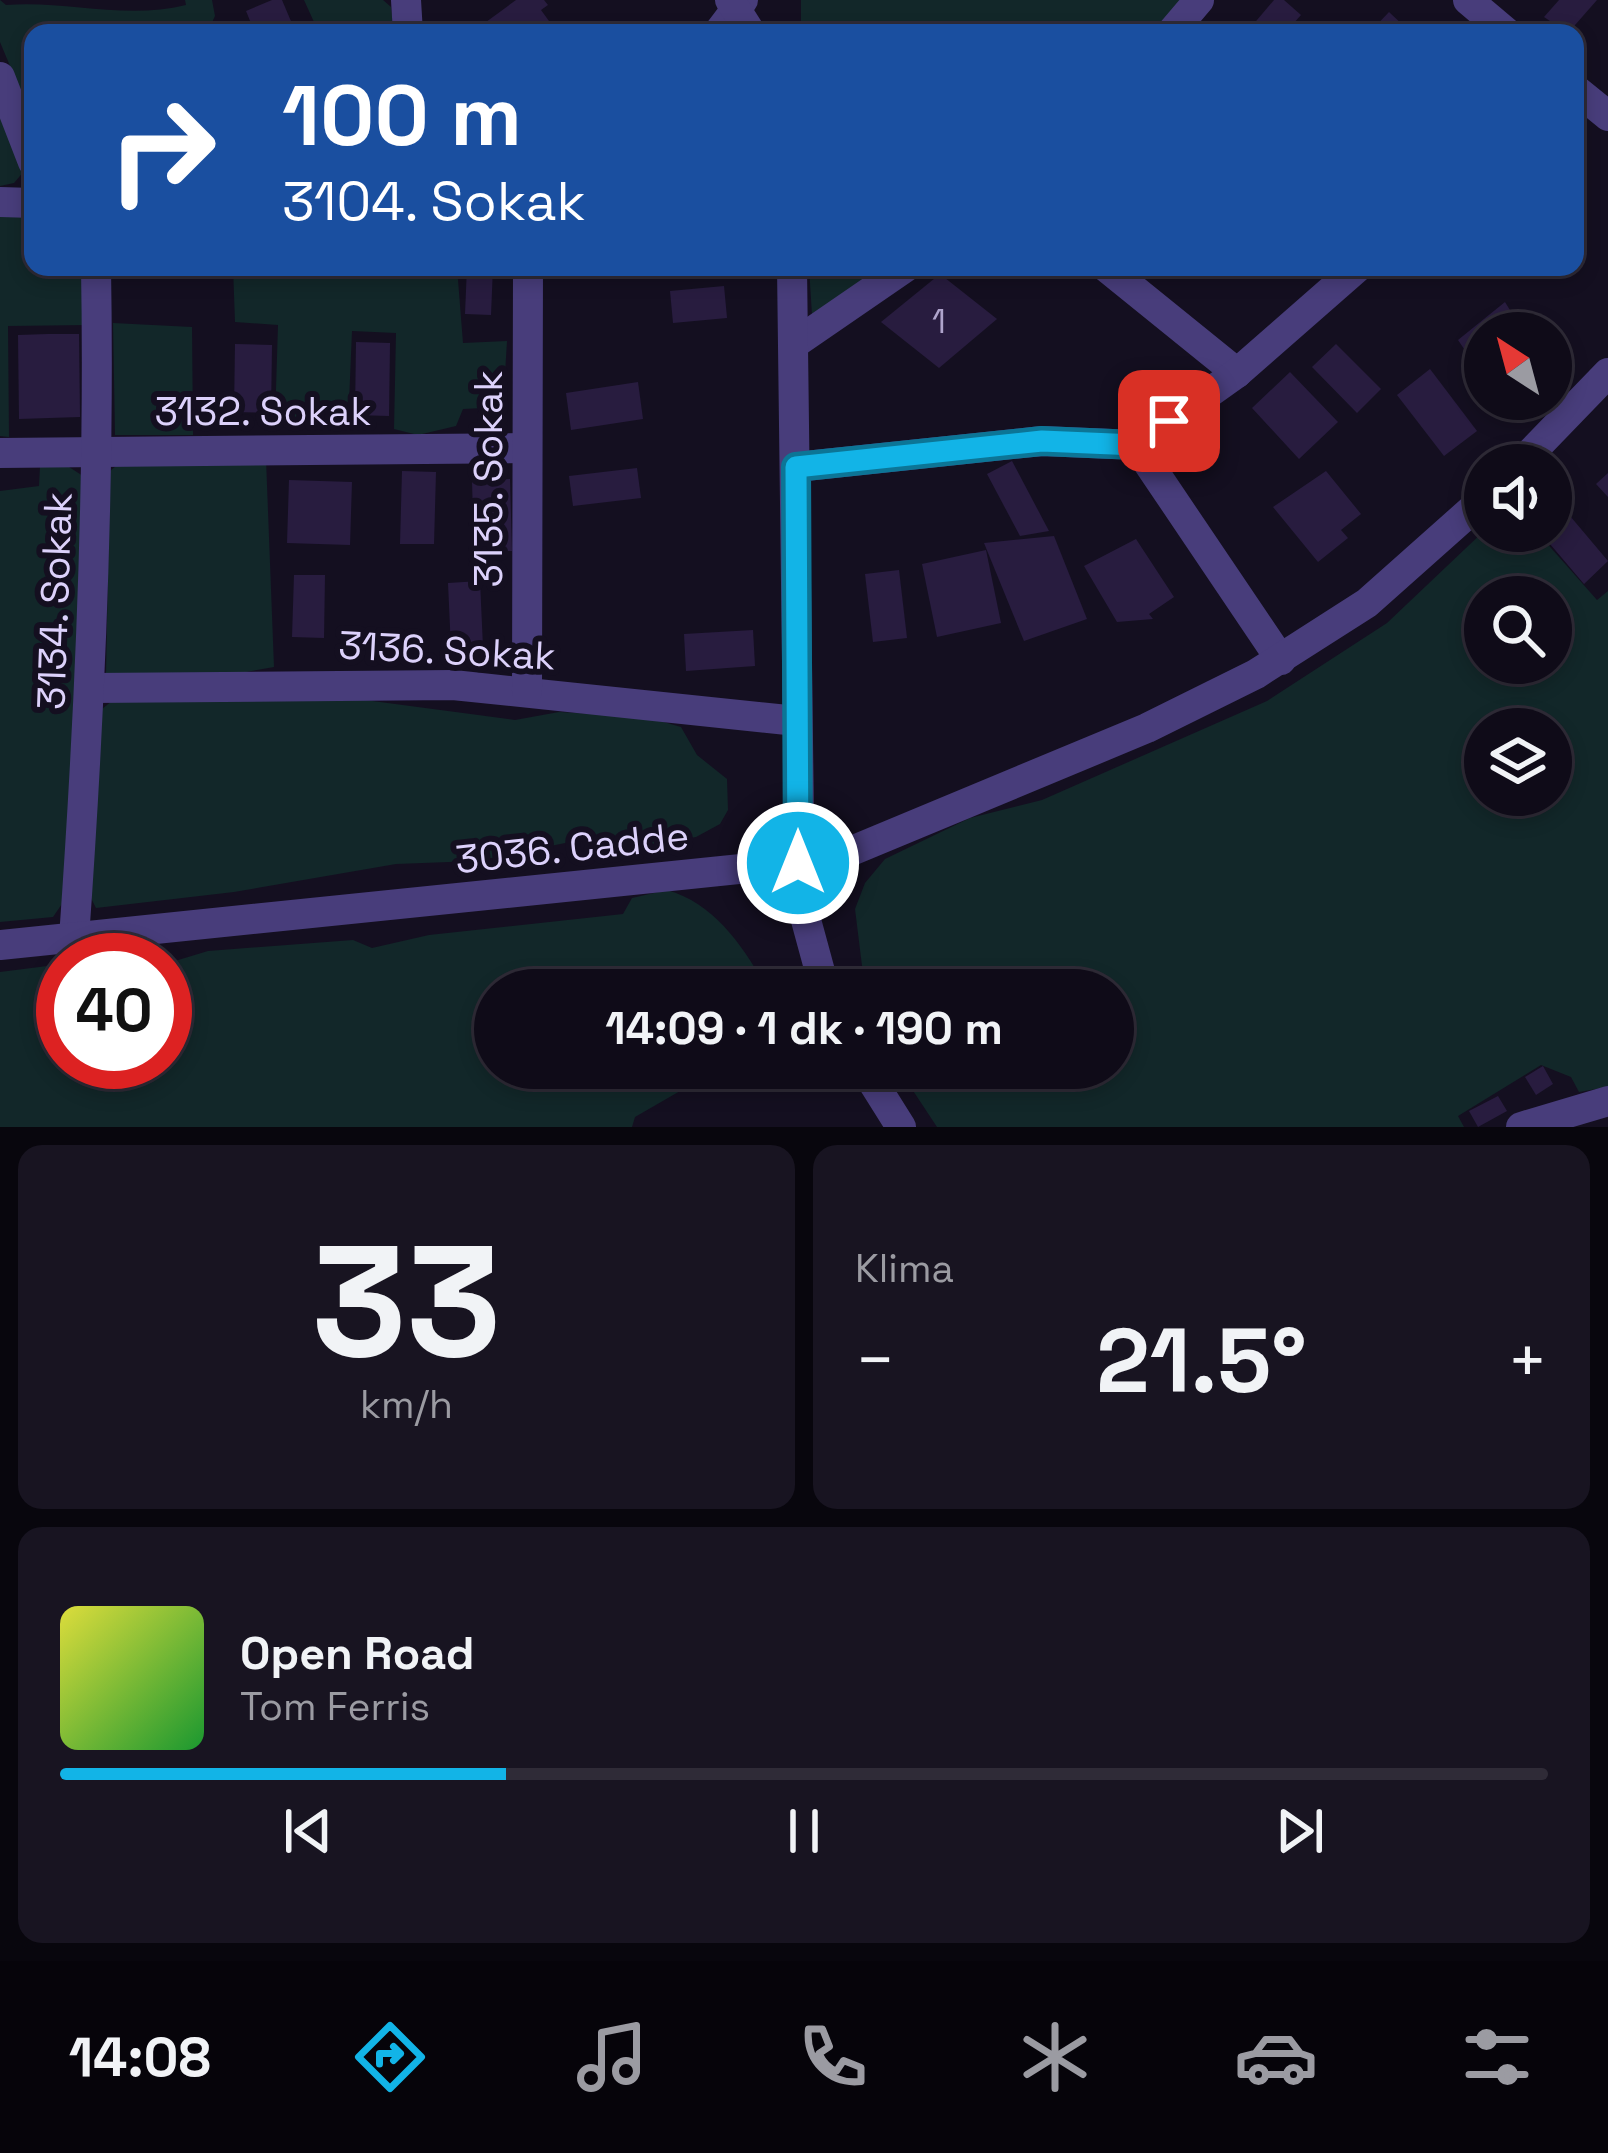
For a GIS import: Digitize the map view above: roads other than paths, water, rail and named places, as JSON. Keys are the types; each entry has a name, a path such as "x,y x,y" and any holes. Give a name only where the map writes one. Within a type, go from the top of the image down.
{"street":[{"path":"1468,0 1496,24"},
{"path":"0,77 24,139"},
{"path":"1584,96 1608,116"},
{"name":"3134. Sokak","path":"74,933 92,688 99,451 96,276"},
{"name":"3135. Sokak","path":"527,691 528,276"},
{"path":"792,276 798,863 807,937 818,969"},
{"path":"794,344 893,276"},
{"path":"1117,276 1237,373"},
{"path":"796,467 1042,441 1136,445 1237,373 1348,276"},
{"path":"1540,444 1608,374"},
{"path":"1136,445 1281,660"},
{"name":"3132. Sokak","path":"0,453 527,448"},
{"name":"3036. Cadde","path":"122,933 798,863 880,841 1147,728 1281,660 1367,603 1464,517"},
{"name":"3136. Sokak","path":"92,688 374,683 527,691 797,721"},
{"name":"3036. Cadde","path":"0,945 36,942"},
{"path":"877,1089 901,1127"},
{"path":"1521,1127 1608,1101"}]}
